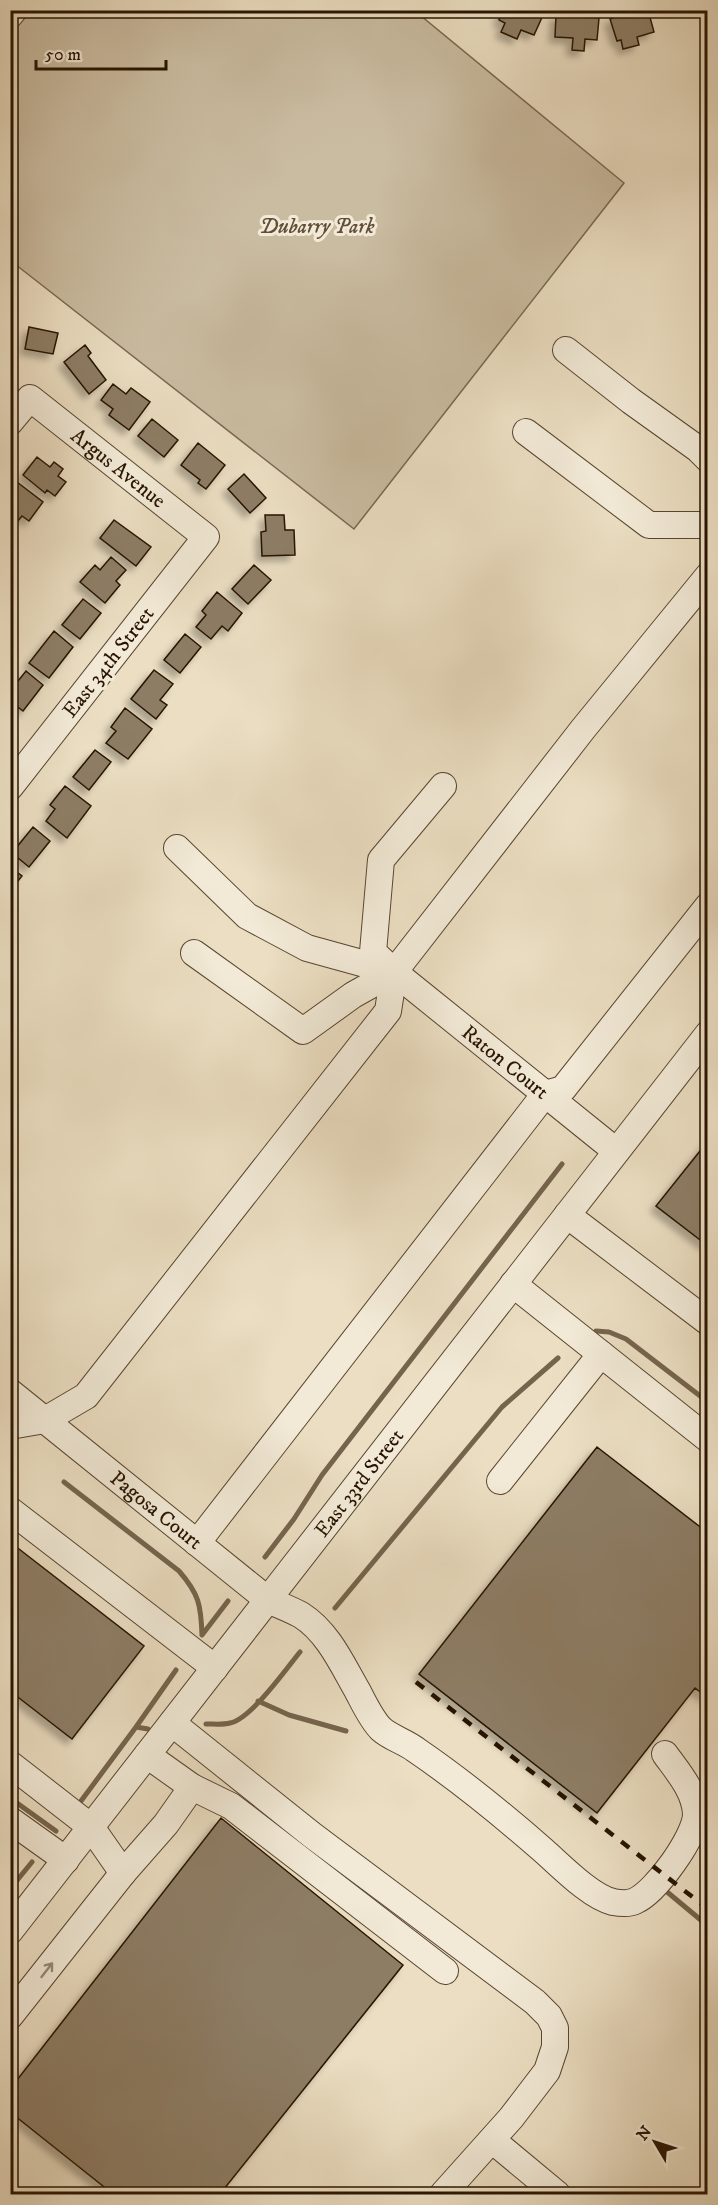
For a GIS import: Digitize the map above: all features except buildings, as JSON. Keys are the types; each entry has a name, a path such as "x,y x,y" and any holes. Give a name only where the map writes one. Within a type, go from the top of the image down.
{"street":[{"path":"10,15 14,10"},
{"path":"566,350 698,448 708,459"},
{"name":"Argus Avenue","path":"10,422 30,398 206,537"},
{"path":"526,432 649,525 708,525"},
{"name":"East 34th Street","path":"10,787 206,537"},
{"path":"194,953 303,1031 353,995 394,972 582,729 708,576"},
{"name":"Raton Court","path":"443,786 381,860 373,952 394,972 616,1151"},
{"path":"177,848 247,916 307,948 394,972"},
{"path":"197,1543 545,1094 563,1089 708,906"},
{"path":"10,1426 45,1420 86,1396 388,1011 394,972"},
{"name":"East 33rd Street","path":"10,1931 708,1034"},
{"path":"567,1215 708,1322"},
{"path":"513,1284 708,1440"},
{"path":"500,1481 601,1354"},
{"name":"Pagosa Court","path":"10,1392 268,1600 301,1616 326,1638 382,1729 416,1749 571,1874 600,1896 611,1901 636,1901 654,1886 685,1844 694,1825 696,1813 693,1799 686,1784 665,1754"},
{"path":"10,1510 215,1668"},
{"path":"172,1723 312,1835 535,2002 549,2016 555,2028 555,2047 547,2071 512,2118 443,2194"},
{"path":"147,1755 192,1788 231,1806 445,1971"},
{"path":"10,1764 91,1827 123,1873"},
{"path":"10,2016 123,1873 166,1824 192,1788"},
{"path":"10,1820 66,1860"},
{"path":"492,2140 557,2194"}],"green space":[{"name":"Dubarry Park","path":"10,11 415,11 624,183 354,529 11,261"}],"waterway":[{"path":"265,1557 294,1519 322,1475 562,1164"},
{"path":"596,1331 609,1332 626,1339 708,1402"},
{"path":"335,1608 502,1407 558,1358"},
{"path":"64,1482 179,1571 191,1586 198,1600 202,1635"},
{"path":"202,1635 228,1601"},
{"path":"206,1724 230,1723 248,1713 300,1652"},
{"path":"136,1727 176,1670"},
{"path":"258,1701 289,1715 346,1731"},
{"path":"81,1801 136,1727 148,1729"},
{"path":"10,1798 56,1831"},
{"path":"10,1889 32,1862"},
{"path":"666,1891 708,1926"}],"railway":[{"path":"416,1682 708,1909"}]}
